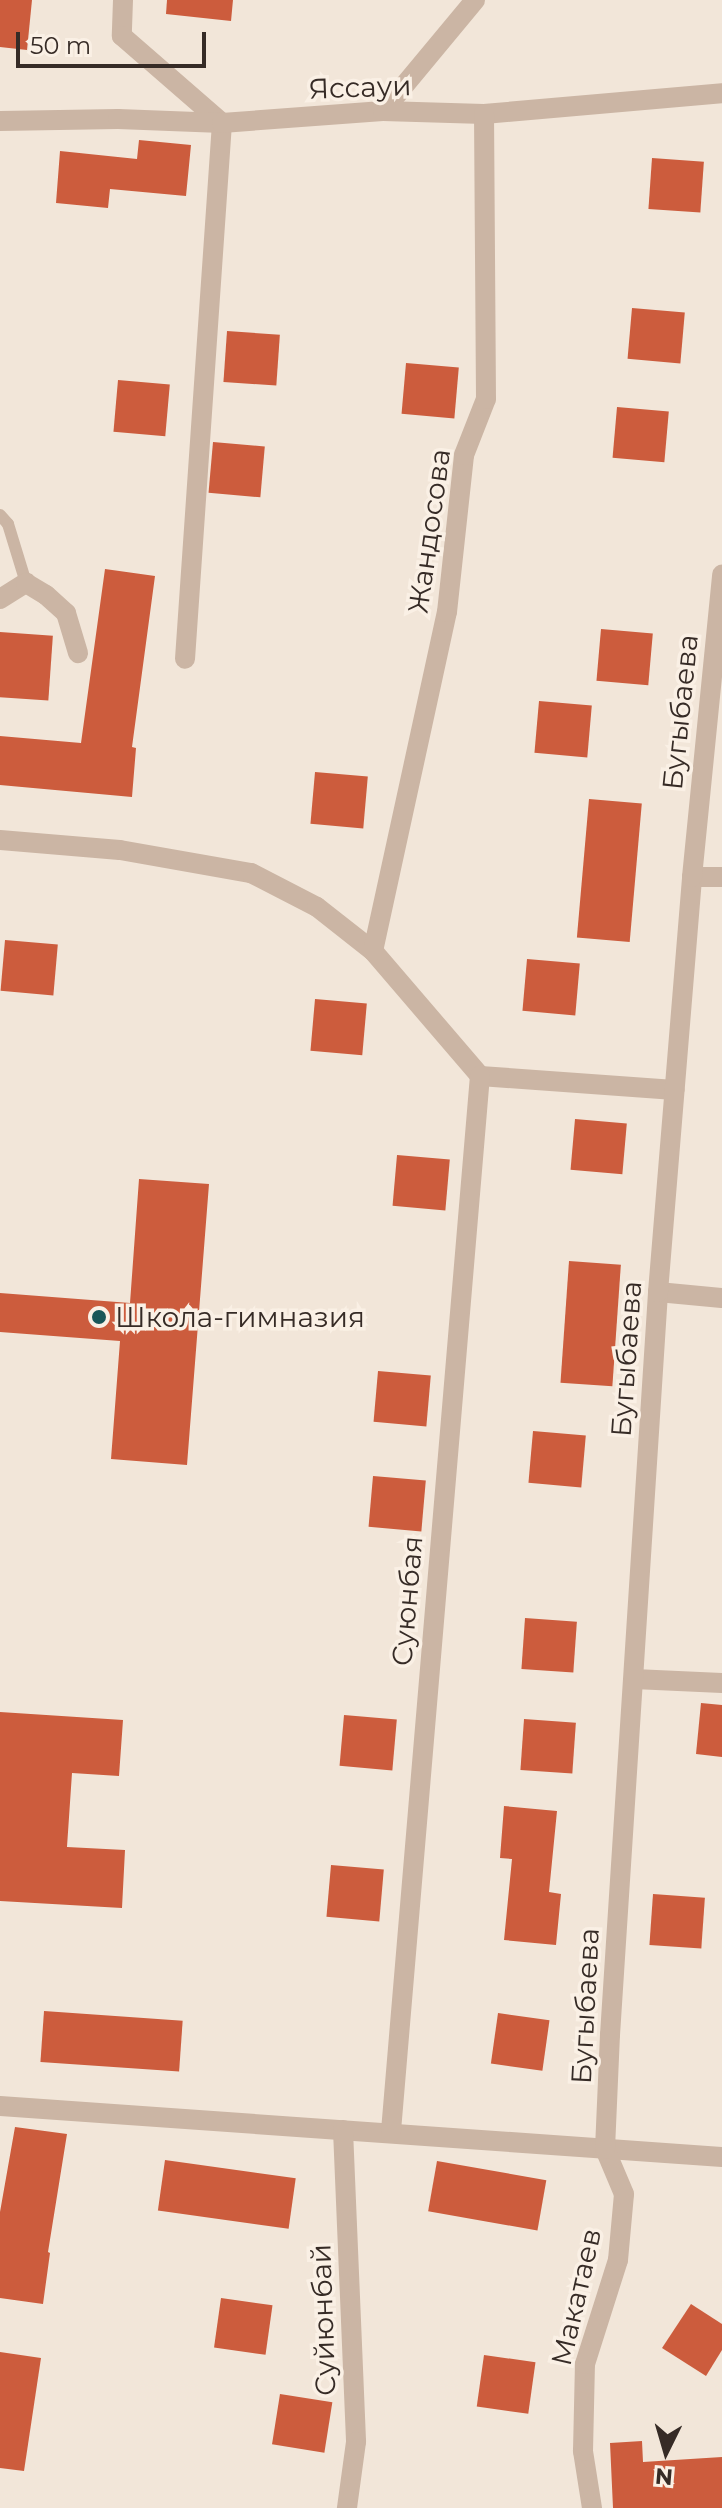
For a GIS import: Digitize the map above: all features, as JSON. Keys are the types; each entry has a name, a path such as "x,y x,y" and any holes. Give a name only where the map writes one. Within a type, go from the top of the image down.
{"street":[{"path":"123,0 122,36 222,123 185,659"},
{"path":"383,111 475,0"},
{"name":"Яссауи","path":"0,121 118,119 222,123 383,111 484,114 722,93"},
{"name":"Жандосова","path":"373,951 447,612 464,455 486,399 484,114"},
{"name":"Бугыбаева","path":"605,2149 658,1292 692,877 722,574"},
{"path":"0,599 26,583 66,613 78,653"},
{"path":"0,840 120,850 251,873 317,907 373,951 480,1076 674,1090"},
{"path":"692,877 722,877"},
{"name":"Суюнбая","path":"391,2131 480,1076"},
{"path":"658,1292 722,1298"},
{"path":"634,1679 722,1683"},
{"path":"0,2106 391,2131 722,2157"},
{"name":"Суйюнбай","path":"343,2130 356,2442 347,2508"},
{"name":"Макатаев","path":"592,2508 583,2451 585,2364 618,2260 624,2194 605,2149"}],"lane":[{"path":"0,515 8,524 26,583"}],"building":[{"path":"0,0 32,0 27,50 0,47"},
{"path":"167,0 233,0 231,21 166,14"},
{"path":"139,140 191,145 186,196 110,189 108,208 56,203 60,151 137,159"},
{"path":"652,158 704,162 700,213 648,209"},
{"path":"632,308 685,313 680,363 628,359"},
{"path":"227,331 280,335 276,386 223,382"},
{"path":"406,363 459,368 454,418 402,414"},
{"path":"118,380 170,385 165,436 113,432"},
{"path":"617,407 669,412 664,462 613,458"},
{"path":"213,442 265,447 260,497 209,493"},
{"path":"105,569 155,576 132,747 136,748 132,797 0,785 0,736 81,743"},
{"path":"601,629 653,634 648,685 596,681"},
{"path":"0,632 53,636 48,701 0,697"},
{"path":"539,701 592,706 587,757 534,753"},
{"path":"315,772 368,777 363,828 310,824"},
{"path":"589,799 642,804 630,942 577,937"},
{"path":"5,940 58,945 53,995 1,991"},
{"path":"527,959 580,964 575,1015 522,1011"},
{"path":"315,999 367,1004 362,1055 310,1051"},
{"path":"575,1119 627,1124 622,1174 571,1170"},
{"path":"397,1155 450,1160 445,1210 393,1206"},
{"name":"Школа-гимназия","path":"139,1179 209,1184 187,1465 111,1459 120,1341 0,1332 0,1293 130,1303"},
{"path":"569,1261 621,1265 612,1386 560,1383"},
{"path":"378,1371 431,1376 426,1426 374,1422"},
{"path":"533,1431 586,1436 581,1487 528,1483"},
{"path":"373,1476 426,1481 421,1531 369,1527"},
{"path":"525,1618 577,1622 573,1673 521,1669"},
{"path":"701,1703 722,1705 722,1757 696,1754"},
{"path":"0,1712 123,1720 119,1776 72,1773 67,1847 125,1850 122,1908 0,1901"},
{"path":"344,1715 397,1720 392,1770 340,1766"},
{"path":"524,1719 576,1723 572,1774 520,1770"},
{"path":"504,1806 557,1811 549,1892 561,1894 556,1945 504,1940 512,1859 500,1858"},
{"path":"331,1865 384,1870 379,1921 326,1917"},
{"path":"653,1894 705,1898 701,1949 649,1945"},
{"path":"44,2011 183,2021 179,2072 40,2062"},
{"path":"498,2013 549,2020 542,2071 491,2064"},
{"path":"15,2127 67,2134 43,2304 0,2298 0,2212"},
{"path":"165,2160 296,2178 289,2229 158,2211"},
{"path":"437,2161 546,2180 537,2231 428,2211"},
{"path":"221,2298 272,2305 266,2355 214,2348"},
{"path":"691,2304 722,2324 722,2350 706,2376 662,2348"},
{"path":"0,2352 41,2358 24,2471 0,2468"},
{"path":"484,2355 535,2362 528,2414 477,2406"},
{"path":"280,2394 332,2402 324,2453 272,2444"},
{"path":"642,2441 643,2462 722,2457 722,2508 613,2508 610,2443"}],"place":[{"name":"Школа-гимназия","path":"99,1317"}]}
